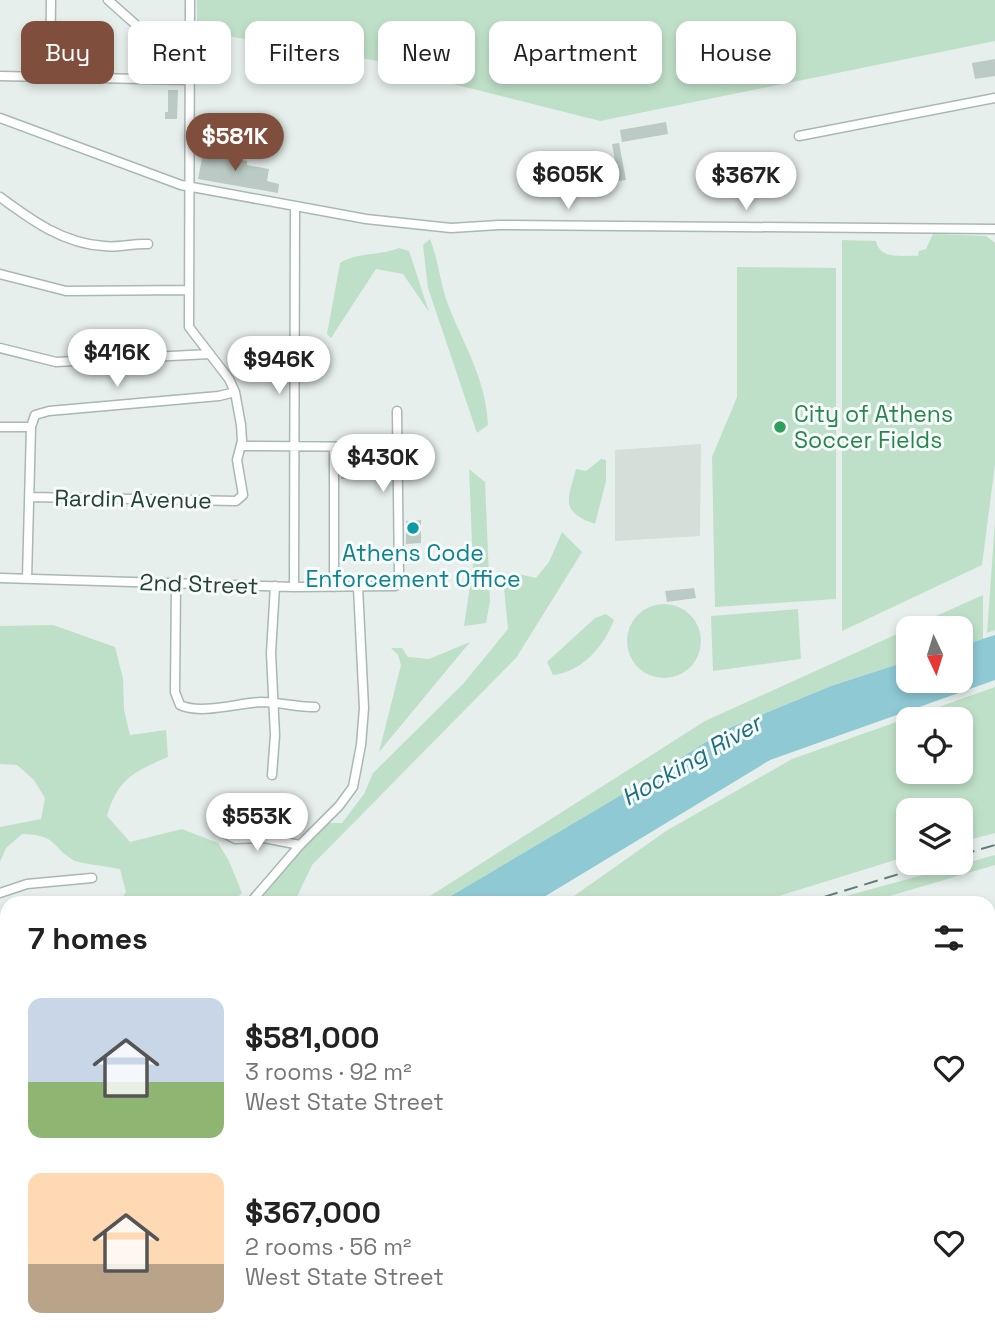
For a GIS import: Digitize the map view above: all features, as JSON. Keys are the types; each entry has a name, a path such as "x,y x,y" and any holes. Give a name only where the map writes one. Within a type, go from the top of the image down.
{"street":[{"path":"51,0 51,21"},
{"path":"108,0 130,21"},
{"path":"190,0 190,21"},
{"path":"0,76 21,77"},
{"path":"189,84 189,329 229,379 235,392 242,425 241,446 397,447 397,411"},
{"path":"799,136 995,98"},
{"path":"0,118 142,172 188,186 366,219 451,228 512,225 995,229"},
{"path":"0,197 41,225 74,240 108,247 148,244"},
{"path":"293,587 295,206"},
{"path":"0,274 66,291 188,290"},
{"path":"0,348 58,363 209,354"},
{"path":"27,579 31,427 35,415 41,412 219,396 235,392"},
{"path":"0,427 31,427"},
{"name":"Rardin Avenue","path":"30,497 236,501 243,494 237,460 241,446"},
{"path":"334,447 334,587"},
{"name":"2nd Street","path":"0,578 293,587 397,584 397,447"},
{"path":"176,583 174,692 178,702 187,708 274,704 315,707"},
{"path":"272,775 274,704 271,653 275,586"},
{"path":"256,896 300,845 339,806 354,782 364,708 358,587"},
{"path":"224,833 241,840 264,838 300,845"},
{"path":"0,893 27,884 92,878"}],"shaded area":[{"path":"701,444 700,536 615,541 615,450"}],"green space":[{"path":"197,0 995,0 995,41 796,81 796,21 676,21 676,84 783,84 600,121 453,84 475,84 475,21 378,21 378,61 364,59 364,21 245,21 245,39 231,37 231,21 197,21"},
{"path":"933,234 986,236 995,243 995,464 982,565 842,631 842,240 876,241 878,247 887,254 918,256 919,251 926,249"},
{"path":"430,239 447,302 483,392 488,425 477,433 428,288 423,245"},
{"path":"399,248 409,251 429,312 403,274 376,269 331,338 327,334 340,263 353,257"},
{"name":"City of Athens Soccer Fields","path":"737,267 836,268 836,599 715,607 712,457 737,397"},
{"path":"601,459 606,460 606,481 595,524 571,509 569,497 576,469 586,471"},
{"path":"469,469 485,482 490,601 486,623 464,626 473,566"},
{"path":"995,522 995,630 987,633"},
{"path":"562,532 582,552 516,658 312,865 297,896 263,896 324,823 342,823 364,794 373,773 463,684 508,629 503,577 514,573 536,578 549,562"},
{"path":"983,595 983,639 973,642 973,616 936,616"},
{"path":"657,604 671,604 685,610 695,620 701,641 695,662 685,672 671,678 657,678 643,672 633,662 627,648 627,634 633,620 643,610"},
{"path":"798,609 801,659 713,671 711,616"},
{"path":"606,614 614,620 598,648 573,669 553,675 547,662 595,618"},
{"path":"53,625 115,647 123,679 124,710 130,735 166,730 168,757 129,778 116,793 107,816 130,842 182,829 218,843 229,861 242,893 238,896 123,896 126,892 120,869 75,861 48,839 34,835 22,834 6,848 0,862 0,827 41,819 45,798 34,780 17,765 0,764 0,626"},
{"path":"896,634 896,665 831,686 727,729 451,896 430,896 705,721"},
{"path":"470,642 379,752 401,665 398,655 391,648 402,648 408,657 429,659"},
{"path":"995,687 995,833 973,839 973,798 896,798 896,860 779,896 574,896 666,831 792,759 896,722 896,784 973,784 973,707 939,707"},
{"path":"995,855 995,865 973,871 973,861"},
{"path":"922,875 961,875 890,896 846,896"}],"water":[{"path":"995,635 995,680 973,688 973,642"},
{"name":"Hocking River","path":"896,665 896,693 958,693 919,707 896,707 896,715 770,760 546,896 451,896 727,729 831,686"}],"building":[{"path":"995,59 995,76 975,79 972,63"},
{"path":"168,90 178,90 177,119 165,119 165,112 168,112"},
{"path":"666,122 668,134 622,142 620,130"},
{"path":"222,123 236,126 235,131 251,134 250,141 206,135 206,126"},
{"path":"619,143 626,180 619,181 612,144"},
{"path":"203,153 247,161 247,165 269,169 267,181 279,184 278,193 198,179"},
{"path":"341,454 349,454 349,458 379,457 379,479 341,479"},
{"name":"Athens Code Enforcement Office","path":"421,520 421,543 406,544 406,521"},
{"path":"694,588 696,598 667,602 665,591"}],"railway":[{"path":"973,851 995,845"},
{"path":"827,896 896,875"}],"place":[{"name":"City of Athens Soccer Fields","path":"780,427"},
{"name":"Athens Code Enforcement Office","path":"413,528"}]}
